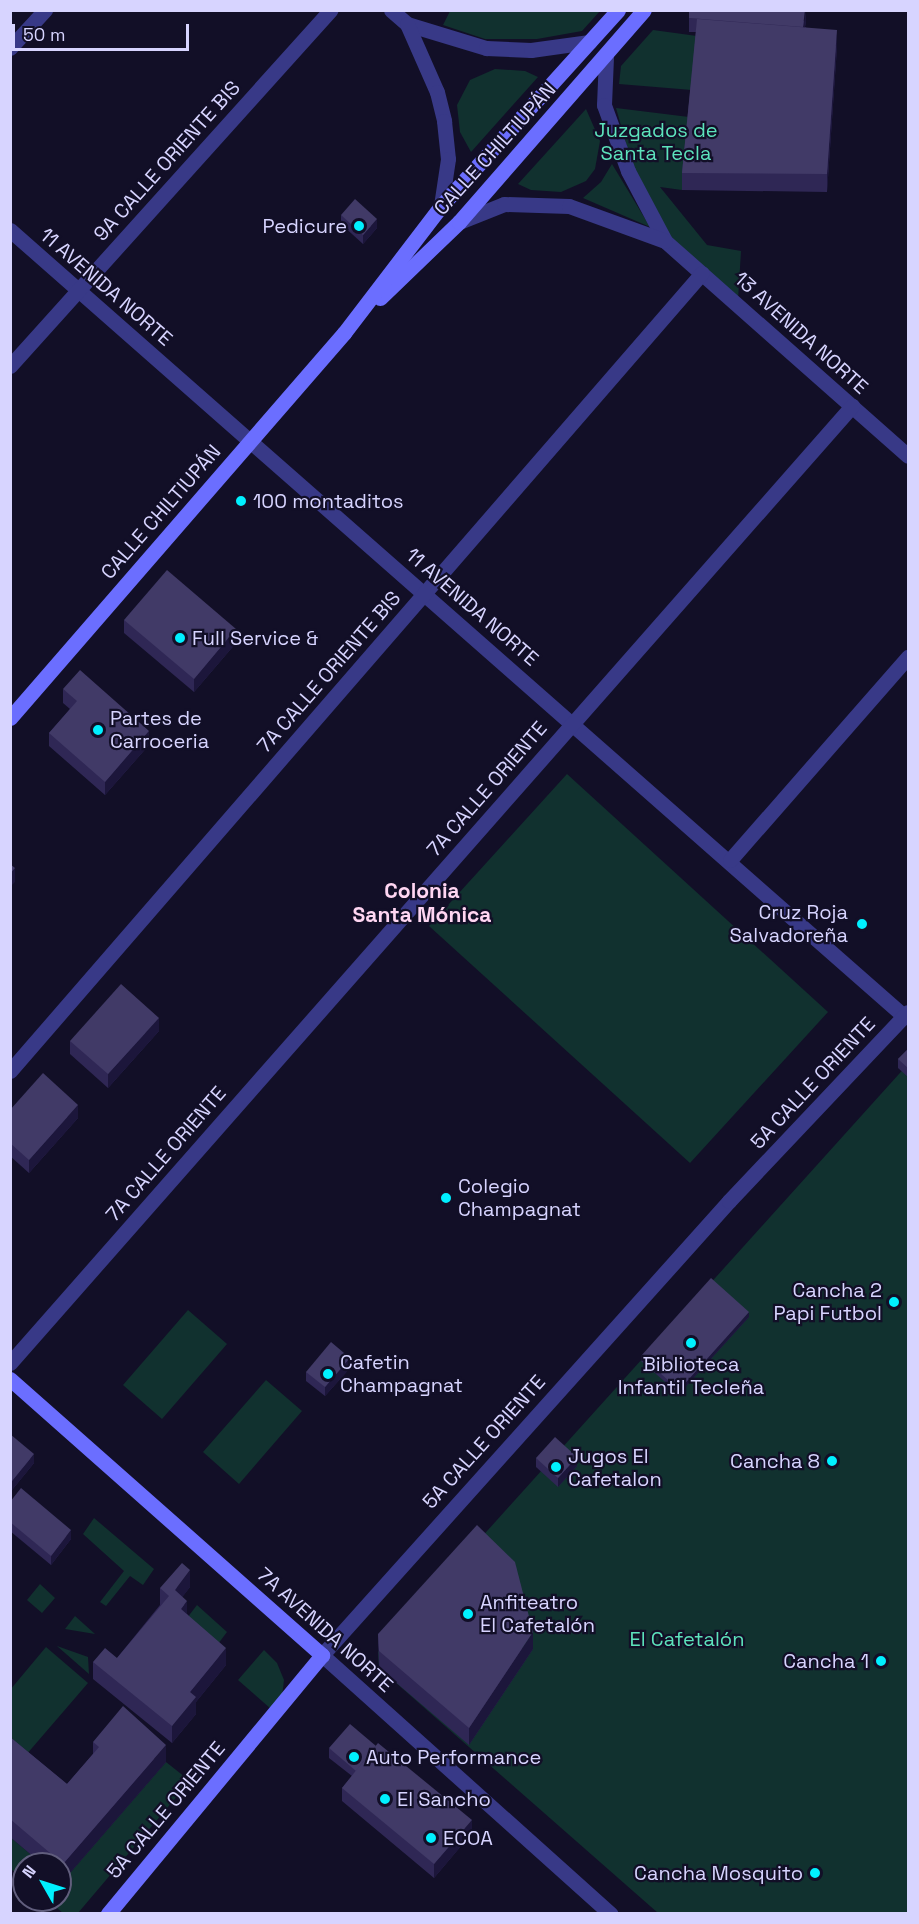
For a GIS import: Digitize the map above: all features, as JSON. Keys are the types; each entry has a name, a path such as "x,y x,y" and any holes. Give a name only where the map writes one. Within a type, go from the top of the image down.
{"main road":[{"name":"CALLE CHILTIUPÁN","path":"10,718 344,333 441,206 618,10"},
{"name":"CALLE CHILTIUPÁN","path":"344,333 459,222 606,57 644,10"},
{"name":"7A AVENIDA NORTE","path":"10,1379 322,1655"},
{"name":"5A CALLE ORIENTE","path":"108,1914 322,1655"}],"street":[{"path":"10,48 45,10"},
{"name":"9A CALLE ORIENTE BIS","path":"10,366 330,10"},
{"path":"391,10 407,24 486,48 531,50 589,42"},
{"path":"407,24 437,92 444,121 448,159 441,206"},
{"name":"13 AVENIDA NORTE","path":"606,57 604,105 628,171 665,241"},
{"name":"13 AVENIDA NORTE","path":"459,222 504,204 569,206 665,241 909,456"},
{"name":"11 AVENIDA NORTE","path":"10,230 249,442 907,1014"},
{"name":"7A CALLE ORIENTE BIS","path":"10,1071 702,273"},
{"name":"7A CALLE ORIENTE","path":"10,1363 852,406"},
{"path":"730,860 909,657"},
{"name":"5A CALLE ORIENTE","path":"322,1655 729,1201 907,1014"},
{"name":"7A AVENIDA NORTE","path":"322,1655 611,1914"}],"green space":[{"path":"450,10 600,11 582,31 537,39 485,39 443,25"},
{"name":"Juzgados de Santa Tecla","path":"653,30 697,36 692,90 619,84 621,66"},
{"path":"495,69 525,71 538,77 471,152 460,132 457,105 470,80"},
{"name":"Juzgados de Santa Tecla","path":"616,108 689,117 682,190 660,187 707,245 741,251 738,300 669,237 633,168"},
{"path":"586,109 600,141 595,169 586,181 561,192 531,190 518,184"},
{"path":"612,164 650,227 583,198 601,182"},
{"path":"567,774 828,1012 690,1163 429,926"},
{"name":"El Cafetalón","path":"908,1064 908,1913 658,1913 379,1668 378,1652"},
{"path":"188,1310 227,1344 162,1419 123,1385"},
{"path":"266,1380 302,1411 239,1484 203,1452"},
{"path":"94,1518 154,1569 143,1585 130,1576 106,1606 100,1602 124,1571 83,1534"},
{"path":"40,1584 55,1598 42,1613 27,1600"},
{"path":"197,1605 227,1632 218,1644 187,1618"},
{"path":"75,1616 95,1634 65,1629"},
{"path":"57,1646 88,1657 89,1674"},
{"path":"46,1647 88,1683 26,1755 11,1743 10,1690"},
{"path":"264,1650 277,1663 284,1680 282,1697 271,1709 238,1680"},
{"path":"166,1762 190,1781 78,1913 63,1913 72,1912 72,1871"},
{"path":"10,1837 28,1852 12,1852 11,1869"}],"building":[{"path":"689,10 805,10 803,27 689,18"},
{"name":"Juzgados de Santa Tecla","path":"697,19 837,30 827,174 682,173"},
{"path":"355,199 377,219 363,235 341,215"},
{"name":"Full Service &","path":"167,570 236,629 194,679 124,620"},
{"name":"Partes de Carroceria","path":"80,670 149,731 105,782 49,733 77,701 63,689"},
{"path":"10,864 15,868 10,874"},
{"path":"121,984 159,1018 108,1074 70,1041"},
{"path":"909,1048 909,1069 898,1059"},
{"path":"43,1073 78,1105 29,1160 10,1143 10,1110"},
{"name":"Biblioteca Infantil Tecleña","path":"711,1278 749,1312 679,1390 641,1356"},
{"name":"Cafetin Champagnat","path":"331,1342 350,1358 325,1387 306,1372"},
{"path":"10,1434 34,1454 12,1481 10,1480"},
{"name":"Jugos El Cafetalon","path":"555,1437 577,1457 558,1478 536,1458"},
{"path":"21,1488 71,1530 51,1556 10,1522 10,1502"},
{"name":"Anfiteatro El Cafetalón","path":"477,1525 515,1562 533,1632 469,1728 379,1651 378,1634"},
{"path":"182,1563 190,1570 175,1590 187,1601 181,1609 226,1648 190,1692 196,1697 172,1726 93,1662 105,1648 117,1658 169,1596 160,1588"},
{"path":"123,1706 166,1745 72,1854 49,1852 10,1819 10,1737 67,1784 99,1747 93,1742"},
{"name":"Auto Performance","path":"350,1724 376,1746 356,1771 329,1748"},
{"path":"378,1743 472,1820 434,1864 342,1788"}],"place":[{"name":"Pedicure","path":"359,226"},
{"name":"100 montaditos","path":"241,501"},
{"name":"Full Service &","path":"180,638"},
{"name":"Partes de Carroceria","path":"98,730"},
{"name":"Cruz Roja Salvadoreña","path":"862,924"},
{"name":"Colegio Champagnat","path":"446,1198"},
{"name":"Cancha 2 Papi Futbol","path":"894,1302"},
{"name":"Biblioteca Infantil Tecleña","path":"691,1343"},
{"name":"Cafetin Champagnat","path":"328,1374"},
{"name":"Cancha 8","path":"832,1461"},
{"name":"Jugos El Cafetalon","path":"556,1467"},
{"name":"Anfiteatro El Cafetalón","path":"468,1614"},
{"name":"Cancha 1","path":"881,1661"},
{"name":"Auto Performance","path":"354,1757"},
{"name":"El Sancho","path":"385,1799"},
{"name":"ECOA","path":"431,1838"},
{"name":"Cancha Mosquito","path":"815,1873"}],"district":[{"name":"Colonia Santa Mónica","path":"422,903"}]}
